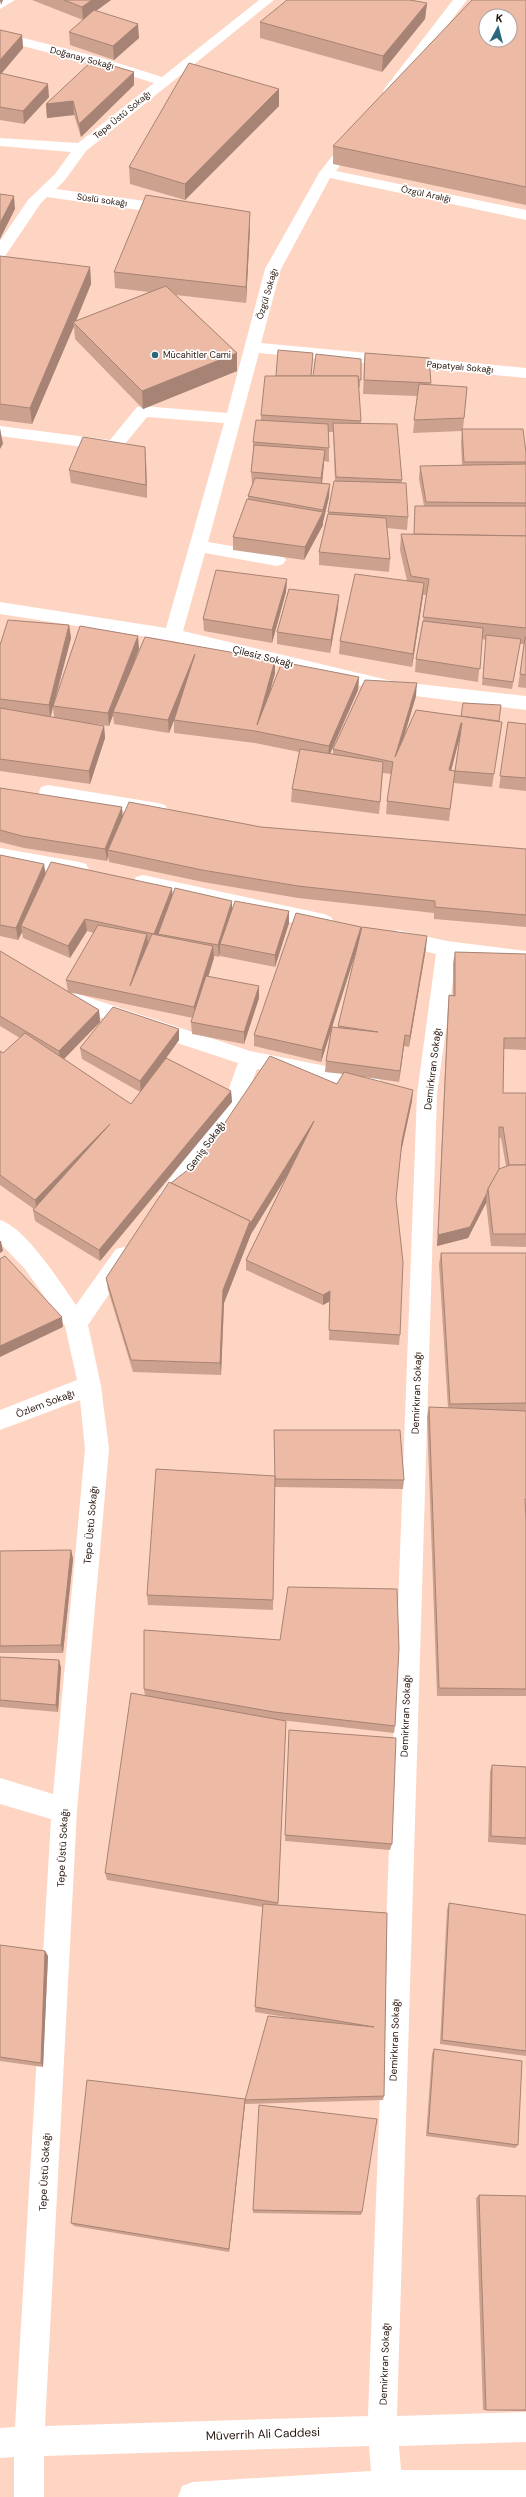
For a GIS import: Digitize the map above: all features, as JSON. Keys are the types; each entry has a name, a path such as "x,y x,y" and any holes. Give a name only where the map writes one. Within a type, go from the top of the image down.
{"street":[{"path":"0,5 8,0"},
{"name":"Tepe Üstü Sokağı","path":"0,253 18,225 44,192 60,177 81,148 267,0"},
{"path":"382,101 460,0"},
{"name":"Doğanay Sokağı","path":"0,36 97,61 164,82"},
{"name":"Özgül Sokağı","path":"173,635 273,269 326,173 362,126"},
{"path":"0,142 81,148"},
{"name":"Özgül Aralığı","path":"326,173 526,215"},
{"name":"Süslü sokağı","path":"44,192 160,208"},
{"name":"Papatyalı Sokağı","path":"251,348 526,373"},
{"path":"0,431 114,446 143,411 233,419"},
{"path":"198,546 278,560"},
{"name":"Çilesiz Sokağı","path":"0,608 173,635 392,688 526,703"},
{"path":"48,792 175,813"},
{"path":"0,855 101,873"},
{"path":"124,878 339,926"},
{"path":"378,934 447,949 526,959"},
{"name":"Demirkıran Sokağı","path":"388,2485 382,2431 419,1093 447,949"},
{"path":"75,1001 250,1060 388,1087"},
{"name":"Geniş Sokağı","path":"158,1210 232,1109 250,1060"},
{"name":"Tepe Üstü Sokağı","path":"0,1229 33,1262 76,1323 90,1386 97,1448 64,1810 29,2441 29,2497"},
{"path":"76,1323 135,1241"},
{"name":"Özlem Sokağı","path":"0,1420 90,1386"},
{"path":"0,1791 64,1810"},
{"name":"Müverrih Ali Caddesi","path":"0,2443 526,2427"},
{"path":"192,2497 253,2495 388,2485 526,2485"}],"building":[{"path":"64,0 92,0 82,7"},
{"path":"287,0 410,0 427,3 383,56 260,22"},
{"path":"472,0 526,0 526,187 333,146"},
{"path":"94,10 138,24 113,46 69,32"},
{"path":"0,30 22,35 0,60"},
{"path":"93,60 134,72 79,124 73,101 46,104"},
{"path":"189,63 279,89 185,184 129,167"},
{"path":"0,73 48,84 23,111 0,107"},
{"path":"0,194 14,196 0,223"},
{"path":"146,195 250,212 246,287 114,272"},
{"path":"0,256 90,267 30,408 0,404"},
{"name":"Mücahitler Cami","path":"166,286 237,353 142,391 73,322"},
{"path":"278,350 313,353 311,376 276,376"},
{"path":"365,353 429,358 431,383 364,380"},
{"path":"316,354 361,359 361,380 358,380 358,376 313,376"},
{"path":"265,376 358,376 361,421 261,415"},
{"path":"419,384 467,387 464,418 414,420"},
{"path":"256,420 328,424 329,448 253,442"},
{"path":"333,423 397,424 402,480 336,477"},
{"path":"462,429 523,429 526,462 464,462"},
{"path":"83,437 145,447 146,485 69,470"},
{"path":"254,445 325,450 321,478 251,472"},
{"path":"526,464 526,503 426,502 420,466"},
{"path":"255,478 330,484 323,510 248,496"},
{"path":"334,481 406,483 408,517 328,512"},
{"path":"247,499 323,512 305,547 233,537"},
{"path":"415,506 526,506 526,536 414,534"},
{"path":"328,514 386,518 390,559 319,552"},
{"path":"401,534 526,536 526,628 423,617 429,579 411,576"},
{"path":"216,570 287,579 272,630 203,619"},
{"path":"355,574 424,583 413,654 340,641"},
{"path":"289,589 339,595 331,640 277,632"},
{"path":"8,620 69,625 49,705 0,699 0,645"},
{"path":"423,621 483,628 480,669 416,659"},
{"path":"80,626 138,636 108,713 53,706"},
{"path":"486,635 521,639 513,682 483,678"},
{"path":"145,637 275,660 257,725 282,662 359,677 329,746 255,731 174,720 195,654 168,720 113,712"},
{"path":"526,637 526,675 520,674"},
{"path":"365,680 417,683 395,757 416,710 502,722 494,774 455,771 450,809 387,801 393,762 333,749","holes":["461,723 462,723 455,771 449,770"]},
{"path":"463,703 501,705 499,721 461,716"},
{"path":"0,708 104,726 89,771 0,759"},
{"path":"508,722 526,724 526,778 500,776"},
{"path":"300,749 383,762 380,802 292,789"},
{"path":"0,788 122,807 105,849 22,836 0,830"},
{"path":"129,802 261,827 526,849 526,915 435,907 435,901 298,886 202,870 108,850"},
{"path":"0,855 44,864 16,928 0,925"},
{"path":"51,862 172,888 154,934 85,919 68,946 21,926"},
{"path":"175,888 232,901 218,945 158,934"},
{"path":"235,901 289,911 275,955 220,944"},
{"path":"296,913 361,927 322,1050 254,1035"},
{"path":"98,925 147,934 130,986 152,934 213,946 194,1007 66,980"},
{"path":"362,927 427,936 410,1036 405,1035 400,1071 326,1061 332,1027 378,1032 338,1026"},
{"path":"0,951 99,1010 59,1051 0,1016"},
{"path":"455,952 526,954 526,1038 504,1038 503,1093 526,1093 526,1165 509,1165 503,1127 499,1127 499,1170 470,1227 438,1235 449,995 455,996"},
{"path":"206,976 259,986 244,1032 191,1022"},
{"path":"113,1007 179,1029 140,1081 80,1048"},
{"path":"25,1033 131,1104 166,1058 231,1091 99,1250 33,1210 110,1124 35,1200 0,1175 0,1051 3,1053"},
{"path":"270,1056 337,1084 344,1072 413,1090 402,1141 396,1199 403,1262 400,1335 329,1330 330,1291 323,1295 246,1260 314,1121 250,1224 250,1221 171,1183 199,1161"},
{"path":"510,1165 526,1165 526,1234 493,1234 488,1189 499,1169"},
{"path":"169,1182 250,1221 223,1290 220,1363 131,1360 106,1278"},
{"path":"441,1253 526,1253 526,1403 450,1404"},
{"path":"5,1256 62,1317 0,1346 0,1259"},
{"path":"429,1407 526,1411 526,1689 439,1688"},
{"path":"274,1430 400,1430 404,1480 275,1479"},
{"path":"156,1469 275,1476 273,1600 147,1595"},
{"path":"71,1550 61,1645 0,1646 0,1551"},
{"path":"288,1587 397,1589 399,1648 395,1726 274,1712 144,1689 144,1630 280,1640"},
{"path":"0,1657 59,1660 56,1705 0,1700"},
{"path":"131,1693 286,1721 278,1903 105,1873"},
{"path":"289,1730 396,1738 392,1844 285,1835"},
{"path":"492,1765 526,1767 526,1838 491,1836"},
{"path":"449,1903 526,1915 526,2051 442,2040"},
{"path":"263,1904 387,1913 384,2096 245,2100 268,2016 374,2027 255,2007"},
{"path":"0,1945 45,1951 41,2063 0,2057"},
{"path":"434,2049 522,2061 518,2145 428,2133"},
{"path":"87,2080 245,2099 229,2249 71,2223"},
{"path":"259,2105 377,2119 362,2212 253,2210"},
{"path":"479,2195 526,2196 526,2410 486,2410"}],"place":[{"name":"Mücahitler Cami","path":"155,355"}]}
